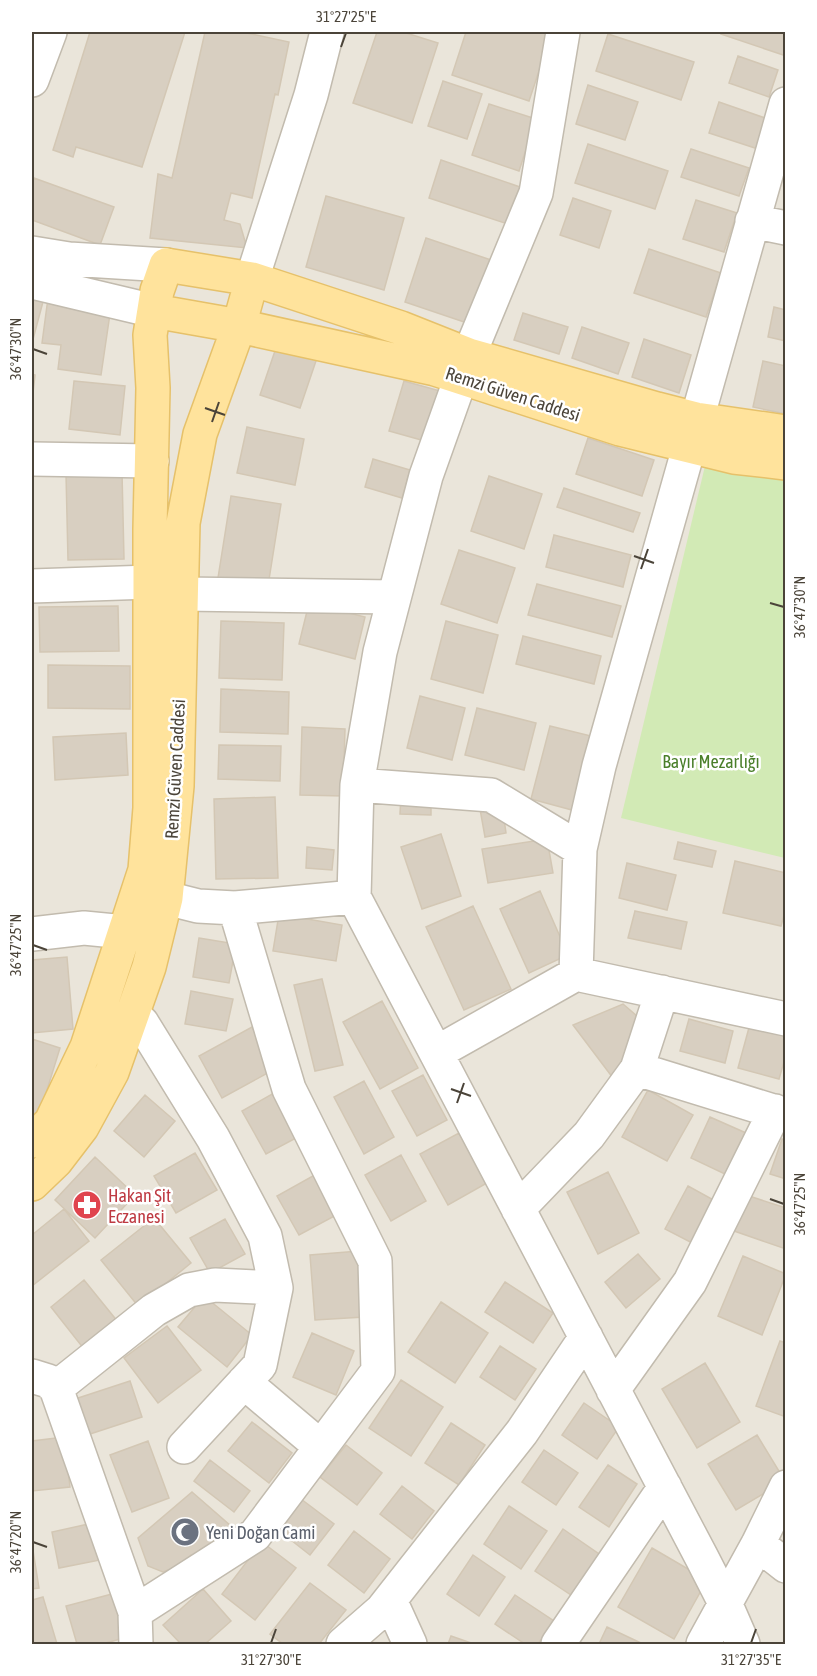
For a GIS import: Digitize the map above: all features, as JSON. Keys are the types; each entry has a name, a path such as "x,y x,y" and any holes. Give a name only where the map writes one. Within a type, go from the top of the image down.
{"main road":[{"name":"Remzi Güven Caddesi","path":"32,1141 51,1122 87,1047 145,870 150,808 153,388 150,335 157,291 166,265 252,279 402,328 465,366 620,429 693,433 786,432"},
{"name":"Remzi Güven Caddesi","path":"32,1184 56,1161 82,1127 112,1072 149,967 166,898 177,786 183,523 200,434 239,326 252,279"},
{"name":"Remzi Güven Caddesi","path":"154,311 239,326 435,369 465,366"},
{"name":"Remzi Güven Caddesi","path":"693,433 734,457 786,464"}],"street":[{"path":"32,80 50,32"},
{"path":"252,279 311,95 327,32"},
{"path":"563,32 536,193 465,366 426,476 380,652 357,785 354,897 726,1605 743,1644"},
{"path":"576,974 580,849 599,766 786,104"},
{"path":"752,221 786,228"},
{"path":"32,253 69,259 166,265"},
{"path":"32,282 154,311"},
{"path":"32,459 152,461"},
{"path":"32,586 150,582"},
{"path":"182,594 394,597"},
{"path":"357,785 491,795 580,849"},
{"path":"166,898 198,906 235,908 354,897"},
{"path":"135,1612 255,1535 378,1371 375,1261 290,1089 235,908"},
{"path":"32,934 84,928 126,932"},
{"path":"436,1053 576,974 786,1019"},
{"path":"518,1209 589,1135 637,1069 662,992"},
{"path":"132,1014 142,1023 213,1138 265,1236 276,1288 260,1365 184,1447"},
{"path":"613,1390 690,1282 780,1113 637,1069"},
{"path":"135,1644 135,1612 44,1382 154,1310 189,1290 214,1285 276,1288"},
{"path":"343,1644 382,1610 390,1600 522,1432 586,1337"},
{"path":"244,1382 321,1447"},
{"path":"558,1644 664,1487"},
{"path":"703,1644 726,1605 786,1487"},
{"path":"758,1544 786,1566"},
{"path":"390,1600 410,1644"}],"shaded area":[{"path":"32,32 785,32 785,1644 32,1644"}],"green space":[{"name":"Bayır Mezarlığı","path":"705,466 785,476 785,858 621,818"}],"building":[{"path":"90,32 185,32 142,167 76,147 73,157 53,150"},
{"path":"205,32 242,32 289,42 252,198 231,193 224,220 240,224 247,248 150,238 158,174 172,178"},
{"path":"377,32 403,32 438,43 412,123 353,103"},
{"path":"466,32 552,32 529,101 452,75"},
{"path":"722,32 786,32 786,56 721,34"},
{"path":"608,34 694,62 681,100 596,71"},
{"path":"738,56 778,70 769,97 729,83"},
{"path":"443,81 482,94 467,139 428,126"},
{"path":"588,85 638,102 625,140 576,124"},
{"path":"719,102 768,119 758,149 709,133"},
{"path":"489,104 536,119 519,171 472,155"},
{"path":"588,144 668,171 655,209 575,183"},
{"path":"691,149 749,168 739,196 681,177"},
{"path":"441,160 523,188 511,225 429,198"},
{"path":"34,178 114,207 100,245 32,220"},
{"path":"326,196 404,218 384,290 306,267"},
{"path":"573,198 611,211 599,248 560,235"},
{"path":"696,200 737,213 724,252 683,239"},
{"path":"426,238 497,262 476,326 405,302"},
{"path":"649,249 721,273 706,317 634,293"},
{"path":"32,295 44,298 32,343"},
{"path":"48,298 111,307 101,375 58,369 61,345 42,343"},
{"path":"774,307 786,310 786,341 768,337"},
{"path":"523,313 568,327 559,354 514,340"},
{"path":"582,327 629,343 618,374 572,358"},
{"path":"644,339 691,355 679,393 632,377"},
{"path":"278,342 318,355 300,408 260,395"},
{"path":"763,361 786,366 786,414 753,407"},
{"path":"32,374 35,375 32,402"},
{"path":"74,381 125,386 120,435 69,429"},
{"path":"404,381 440,391 425,441 389,431"},
{"path":"247,427 304,439 295,485 237,473"},
{"path":"588,438 654,460 642,496 576,474"},
{"path":"373,459 410,470 402,498 365,487"},
{"path":"122,472 124,559 68,560 66,474"},
{"path":"489,476 542,494 524,549 471,531"},
{"path":"564,488 640,513 633,532 557,507"},
{"path":"231,496 281,504 268,586 218,578"},
{"path":"554,535 631,555 623,587 546,567"},
{"path":"459,550 515,568 497,623 441,604"},
{"path":"537,584 621,606 612,637 528,615"},
{"path":"309,603 365,617 355,659 299,644"},
{"path":"118,606 119,651 40,652 39,607"},
{"path":"221,621 284,623 282,680 219,678"},
{"path":"446,621 498,635 483,693 431,679"},
{"path":"523,636 601,656 594,684 516,664"},
{"path":"48,665 130,666 130,709 48,708"},
{"path":"221,689 289,692 288,734 220,732"},
{"path":"420,696 465,708 452,760 407,748"},
{"path":"477,708 536,723 524,770 465,755"},
{"path":"550,726 591,736 572,810 531,799"},
{"path":"302,727 345,729 343,796 300,795"},
{"path":"126,733 128,775 55,780 53,737"},
{"path":"219,745 281,746 280,781 218,779"},
{"path":"401,795 431,796 431,815 400,814"},
{"path":"275,797 278,878 216,879 214,799"},
{"path":"502,805 506,833 485,837 480,809"},
{"path":"441,834 461,896 422,909 401,847"},
{"path":"547,839 553,873 488,883 482,849"},
{"path":"678,842 716,851 712,867 674,859"},
{"path":"307,847 334,850 332,870 306,868"},
{"path":"735,861 786,873 786,908 781,926 723,913"},
{"path":"627,863 676,875 667,910 619,898"},
{"path":"540,891 568,955 529,973 500,909"},
{"path":"473,906 511,989 464,1010 426,927"},
{"path":"635,911 687,922 681,949 628,938"},
{"path":"279,914 342,925 336,961 273,951"},
{"path":"199,938 236,944 229,983 193,977"},
{"path":"67,957 73,1029 32,1033 32,960"},
{"path":"322,979 343,1065 315,1071 294,985"},
{"path":"191,991 233,999 226,1031 185,1024"},
{"path":"382,1001 418,1068 380,1089 343,1022"},
{"path":"623,1004 644,1022 616,1082 573,1025"},
{"path":"689,1019 733,1031 725,1063 680,1051"},
{"path":"750,1024 786,1034 786,1055 779,1079 738,1068"},
{"path":"252,1027 275,1069 222,1098 199,1056"},
{"path":"32,1039 60,1048 33,1135 32,1135"},
{"path":"423,1075 447,1120 417,1136 392,1091"},
{"path":"364,1081 394,1137 364,1154 334,1097"},
{"path":"648,1090 693,1115 667,1161 622,1137"},
{"path":"274,1093 298,1137 266,1154 242,1111"},
{"path":"145,1095 175,1121 144,1157 114,1131"},
{"path":"710,1117 746,1133 727,1175 691,1158"},
{"path":"459,1133 487,1183 448,1205 420,1154"},
{"path":"782,1139 786,1140 786,1179 770,1174"},
{"path":"195,1153 217,1190 176,1213 154,1176"},
{"path":"401,1155 426,1201 391,1221 365,1175"},
{"path":"95,1157 135,1195 95,1238 55,1200"},
{"path":"320,1172 342,1212 299,1235 277,1196"},
{"path":"608,1172 639,1233 598,1254 567,1192"},
{"path":"688,1186 719,1203 696,1245 665,1229"},
{"path":"746,1195 786,1208 786,1249 734,1231"},
{"path":"64,1209 89,1241 32,1286 32,1235"},
{"path":"154,1218 191,1263 138,1306 101,1260"},
{"path":"225,1219 245,1254 210,1273 190,1238"},
{"path":"359,1251 364,1317 315,1320 310,1255"},
{"path":"638,1254 660,1279 626,1308 605,1282"},
{"path":"743,1256 786,1274 762,1335 718,1316"},
{"path":"84,1280 118,1322 84,1349 51,1307"},
{"path":"505,1282 553,1313 533,1343 485,1312"},
{"path":"204,1296 252,1335 227,1367 178,1327"},
{"path":"441,1302 488,1333 455,1383 408,1352"},
{"path":"167,1326 201,1370 158,1403 124,1358"},
{"path":"312,1333 354,1351 336,1395 293,1377"},
{"path":"780,1341 786,1343 786,1417 756,1406"},
{"path":"500,1346 536,1369 515,1400 480,1377"},
{"path":"705,1363 740,1422 697,1448 662,1389"},
{"path":"401,1380 443,1407 411,1456 369,1428"},
{"path":"130,1381 142,1417 87,1435 75,1399"},
{"path":"584,1403 619,1427 597,1459 562,1435"},
{"path":"252,1422 292,1453 269,1483 228,1451"},
{"path":"451,1423 485,1445 459,1485 425,1463"},
{"path":"757,1435 785,1481 736,1510 708,1464"},
{"path":"64,1437 70,1487 32,1491 32,1441"},
{"path":"148,1441 169,1498 132,1512 110,1455"},
{"path":"346,1445 382,1473 357,1505 320,1477"},
{"path":"544,1450 578,1473 556,1505 522,1482"},
{"path":"210,1460 250,1491 234,1512 194,1481"},
{"path":"608,1465 637,1484 609,1527 579,1507"},
{"path":"402,1486 434,1511 412,1539 380,1514"},
{"name":"Yeni Doğan Cami","path":"192,1492 231,1526 195,1558 191,1555 186,1563 163,1572 148,1566 138,1538"},
{"path":"297,1496 334,1524 310,1555 273,1526"},
{"path":"509,1506 547,1531 521,1569 484,1544"},
{"path":"93,1523 100,1560 59,1568 52,1532"},
{"path":"563,1529 602,1556 574,1597 535,1571"},
{"path":"354,1531 390,1559 364,1593 328,1565"},
{"path":"262,1542 296,1568 255,1620 222,1594"},
{"path":"32,1544 39,1588 32,1589"},
{"path":"652,1548 707,1580 674,1639 618,1607"},
{"path":"473,1555 505,1577 479,1616 447,1594"},
{"path":"310,1583 346,1610 319,1644 283,1644 270,1634"},
{"path":"203,1589 231,1621 205,1644 181,1644 163,1625"},
{"path":"116,1593 128,1637 102,1644 77,1644 66,1606"},
{"path":"515,1595 554,1621 538,1644 525,1644 495,1624"},
{"path":"43,1597 57,1644 32,1644 32,1600"},
{"path":"607,1627 643,1644 599,1644"},
{"path":"451,1636 474,1644 448,1644"}],"place":[{"name":"Hakan Şit Eczanesi","path":"87,1205"},
{"name":"Yeni Doğan Cami","path":"185,1532"}]}
